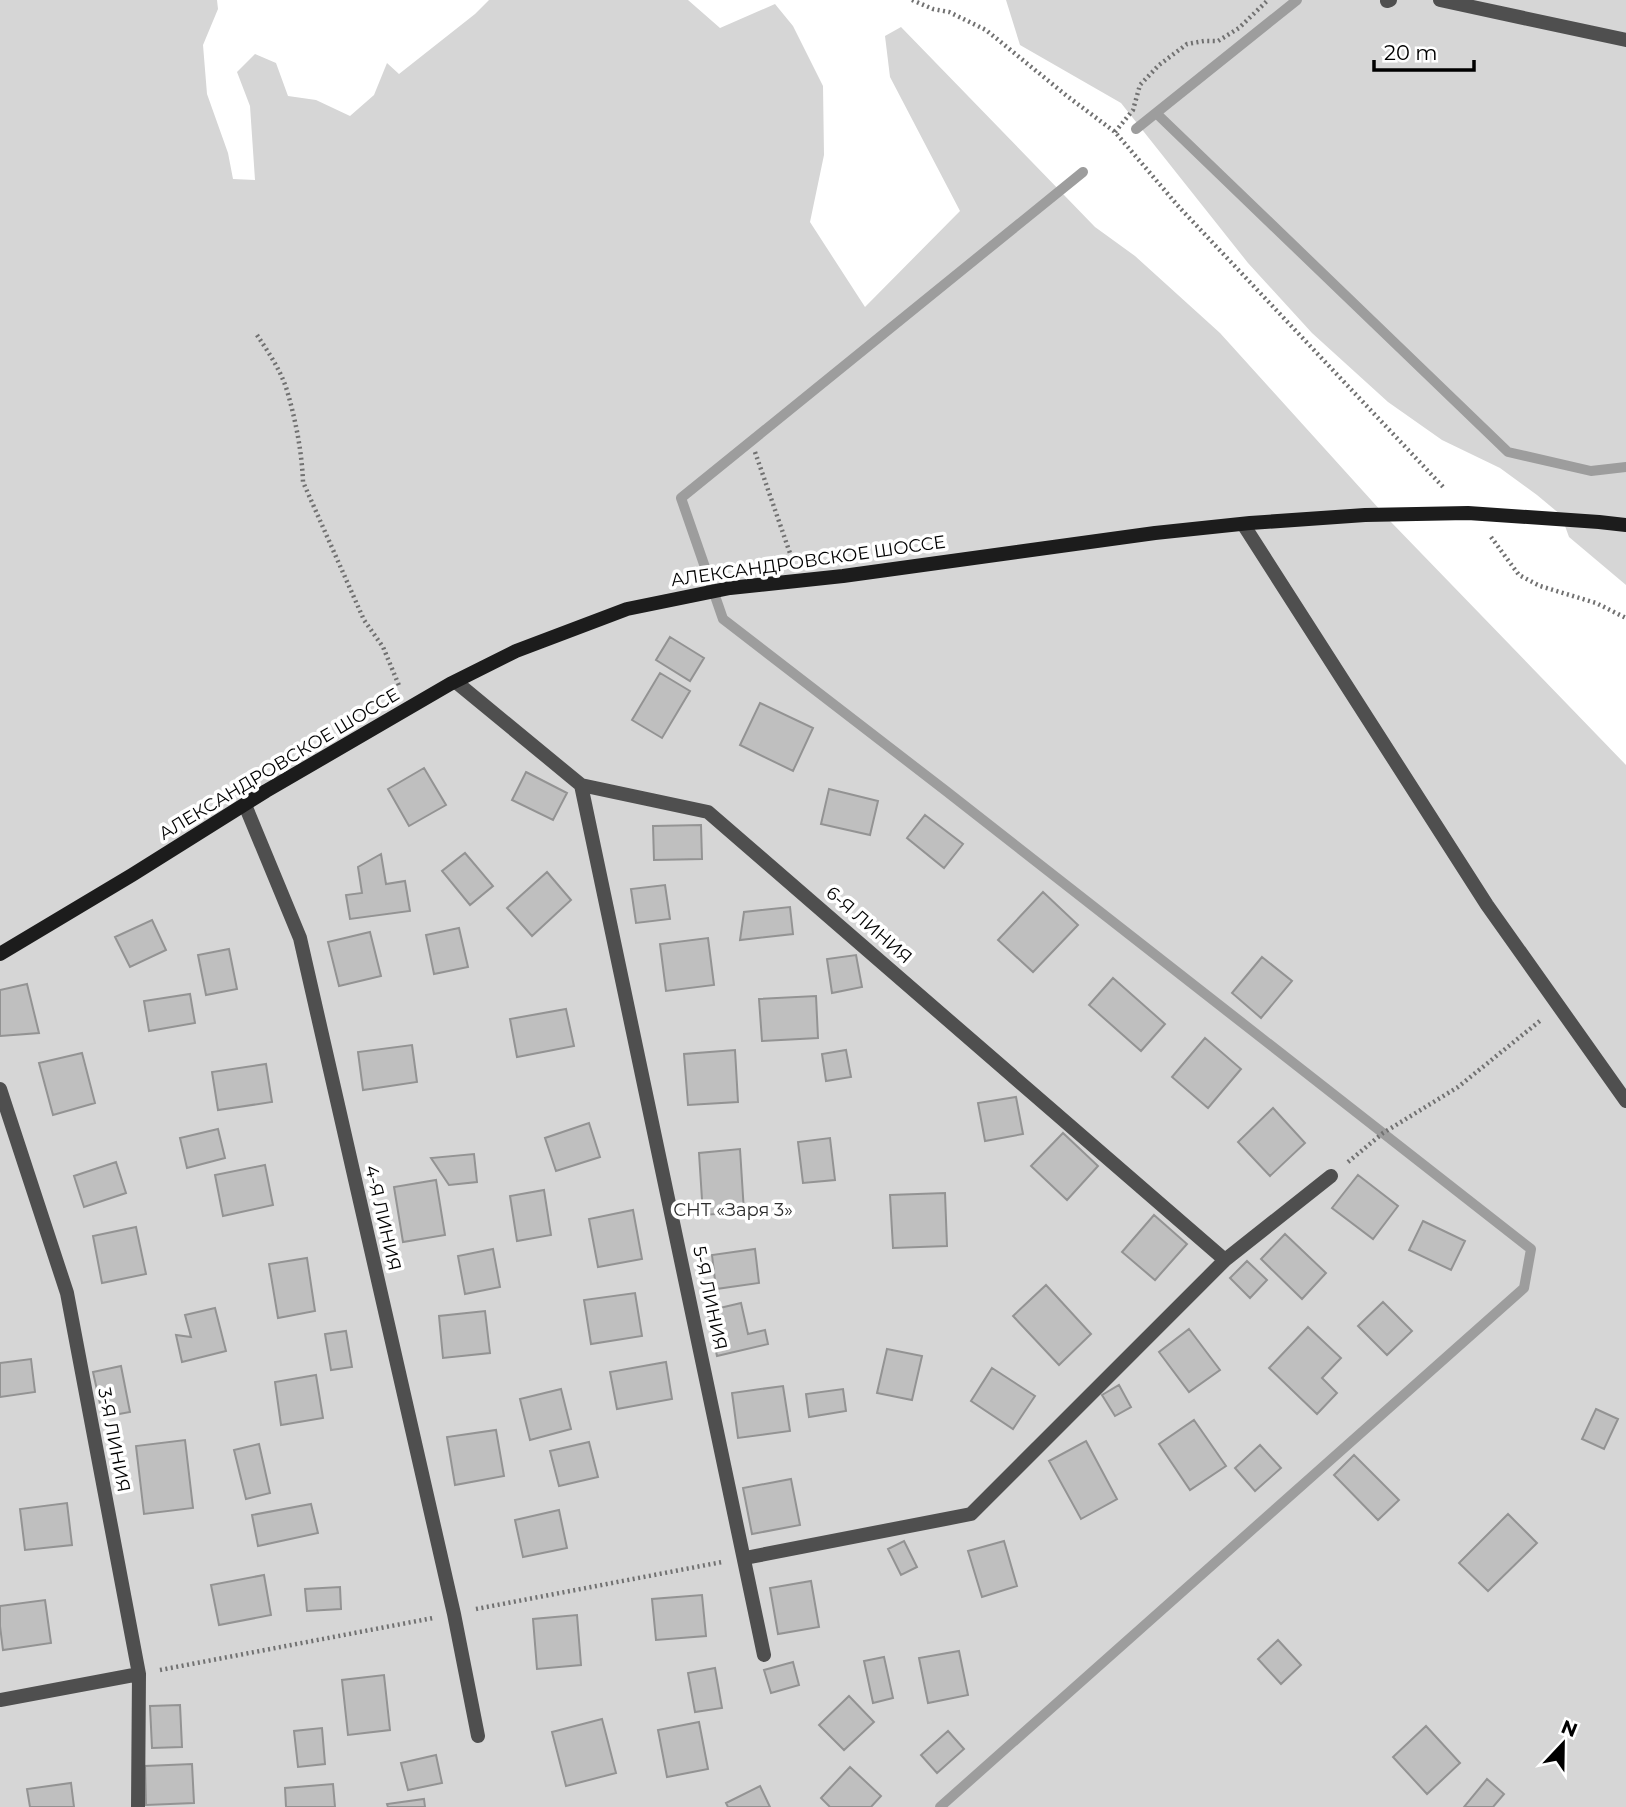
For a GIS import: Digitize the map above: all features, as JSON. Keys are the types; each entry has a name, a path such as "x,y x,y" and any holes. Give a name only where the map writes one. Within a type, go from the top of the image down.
{"street":[{"path":"1440,0 1626,40"},
{"name":"АЛЕКСАНДРОВСКОЕ ШОССЕ","path":"0,954 412,706 516,651 624,609 715,590 1243,524 1366,515 1471,513 1626,525"},
{"path":"1243,524 1488,905 1626,1101"},
{"name":"6-Я ЛИНИЯ","path":"456,682 581,785 708,812 1225,1260"},
{"name":"5-Я ЛИНИЯ","path":"581,785 764,1655"},
{"name":"4-Я ЛИНИЯ","path":"245,805 300,938 461,1647 478,1736"},
{"name":"3-Я ЛИНИЯ","path":"0,1088 67,1293 139,1674 138,1807"},
{"path":"745,1558 971,1514 1225,1260 1331,1176"},
{"path":"0,1700 139,1674"}],"path":[{"path":"912,0 949,12 986,30 1115,132 1179,207 1471,513 1519,575 1540,586 1595,603 1626,618"},
{"path":"930,0 933,9"},
{"path":"1115,132 1133,110 1140,85 1159,65 1187,44 1218,41 1239,29 1268,0"},
{"path":"257,335 273,359 288,392 303,482 364,620 383,647 397,682 412,706"},
{"path":"755,452 799,580"},
{"path":"1331,1176 1383,1133 1458,1087 1558,1005"}],"green space":[{"name":"СНТ «Заря 3»","path":"0,0 217,0 218,9 203,45 207,94 228,153 233,179 255,180 250,106 237,72 255,54 276,63 288,96 316,100 350,116 374,95 387,63 399,74 489,0 688,0 720,28 775,4 793,26 823,86 824,155 810,222 865,307 960,211 890,77 885,36 901,27 1095,227 1135,256 1220,333 1391,522 1626,765 1626,1807 0,1807"},
{"path":"1006,0 1626,0 1626,585 1569,537 1561,515 1537,495 1500,468 1442,440 1388,402 1312,333 1248,263 1121,103 1020,45"}],"building":[{"path":"670,637 704,658 690,681 656,660"},
{"path":"660,673 690,691 662,738 632,720"},
{"path":"760,703 813,728 793,771 740,745"},
{"path":"424,768 446,805 409,826 388,789"},
{"path":"526,772 567,793 553,820 512,800"},
{"path":"829,789 878,801 870,835 821,824"},
{"path":"925,815 963,844 944,868 907,838"},
{"path":"701,825 702,859 654,860 653,826"},
{"path":"465,853 493,886 470,905 442,871"},
{"path":"381,854 386,884 405,881 410,911 350,919 346,895 362,893 358,867"},
{"path":"547,872 571,900 532,936 507,908"},
{"path":"665,885 670,919 636,923 631,889"},
{"path":"1043,892 1078,925 1033,972 998,940"},
{"path":"790,907 793,934 740,940 744,912"},
{"path":"152,920 166,950 130,967 115,937"},
{"path":"459,928 468,967 434,974 426,935"},
{"path":"370,932 381,976 339,986 328,942"},
{"path":"708,938 714,985 666,991 660,944"},
{"path":"229,949 237,989 206,995 198,955"},
{"path":"856,955 862,987 832,993 827,959"},
{"path":"1262,957 1292,981 1261,1018 1232,993"},
{"path":"1113,978 1165,1024 1141,1051 1089,1005"},
{"path":"27,984 39,1033 0,1036 0,990"},
{"path":"190,994 195,1023 149,1031 144,1001"},
{"path":"816,996 818,1038 762,1041 759,999"},
{"path":"566,1009 574,1046 517,1057 510,1019"},
{"path":"1205,1038 1241,1069 1208,1108 1172,1077"},
{"path":"412,1045 417,1082 363,1090 358,1052"},
{"path":"735,1050 738,1102 688,1105 684,1054"},
{"path":"846,1050 851,1077 826,1081 822,1054"},
{"path":"82,1053 95,1103 53,1115 39,1063"},
{"path":"266,1064 272,1102 218,1110 212,1072"},
{"path":"1016,1097 1023,1134 985,1141 978,1103"},
{"path":"1273,1108 1305,1143 1270,1176 1238,1142"},
{"path":"589,1123 600,1157 556,1171 545,1138"},
{"path":"218,1129 225,1158 187,1168 180,1138"},
{"path":"1063,1133 1098,1166 1067,1200 1031,1166"},
{"path":"830,1138 835,1180 803,1183 798,1142"},
{"path":"740,1149 744,1212 703,1215 699,1153"},
{"path":"474,1154 477,1182 449,1185 431,1158"},
{"path":"116,1162 126,1193 84,1207 74,1176"},
{"path":"265,1165 273,1205 223,1216 215,1175"},
{"path":"1358,1175 1398,1206 1373,1239 1332,1208"},
{"path":"436,1180 445,1235 403,1242 394,1187"},
{"path":"544,1190 551,1235 517,1241 510,1196"},
{"path":"945,1193 947,1246 893,1248 890,1195"},
{"path":"633,1210 642,1259 598,1267 589,1219"},
{"path":"1154,1215 1187,1244 1155,1280 1122,1252"},
{"path":"1423,1221 1465,1241 1451,1270 1409,1250"},
{"path":"136,1227 146,1274 102,1283 93,1236"},
{"path":"1285,1234 1326,1273 1302,1299 1261,1259"},
{"path":"493,1249 500,1287 465,1294 458,1256"},
{"path":"755,1249 759,1283 716,1289 712,1255"},
{"path":"307,1258 315,1311 278,1318 269,1264"},
{"path":"1247,1261 1267,1280 1250,1298 1230,1278"},
{"path":"1046,1285 1091,1334 1059,1365 1013,1316"},
{"path":"635,1293 642,1336 591,1344 584,1300"},
{"path":"1383,1302 1412,1331 1387,1355 1358,1326"},
{"path":"741,1303 748,1334 765,1330 768,1344 717,1356 707,1311"},
{"path":"215,1308 226,1351 182,1362 176,1335 191,1337 185,1315"},
{"path":"485,1311 490,1353 443,1358 439,1316"},
{"path":"1308,1327 1341,1358 1322,1378 1337,1393 1317,1414 1269,1368"},
{"path":"1189,1329 1220,1370 1189,1392 1159,1352"},
{"path":"346,1331 352,1367 331,1370 325,1334"},
{"path":"887,1349 922,1356 912,1400 877,1393"},
{"path":"31,1359 35,1392 0,1397 0,1363"},
{"path":"666,1362 672,1399 617,1409 610,1372"},
{"path":"121,1366 130,1412 103,1417 93,1372"},
{"path":"992,1368 1035,1396 1013,1429 971,1401"},
{"path":"316,1375 323,1418 281,1425 275,1382"},
{"path":"1119,1385 1131,1407 1115,1416 1102,1395"},
{"path":"783,1386 790,1431 738,1438 732,1393"},
{"path":"561,1389 571,1429 530,1440 520,1399"},
{"path":"843,1389 846,1411 809,1417 806,1394"},
{"path":"1596,1409 1618,1419 1604,1449 1582,1439"},
{"path":"1194,1420 1226,1466 1190,1490 1159,1444"},
{"path":"496,1430 504,1476 455,1485 447,1437"},
{"path":"185,1440 193,1508 144,1514 136,1446"},
{"path":"1086,1441 1117,1499 1081,1519 1049,1461"},
{"path":"589,1442 598,1477 559,1486 550,1451"},
{"path":"259,1444 270,1493 246,1499 234,1450"},
{"path":"1260,1445 1281,1468 1255,1491 1235,1468"},
{"path":"1354,1455 1399,1500 1378,1520 1334,1475"},
{"path":"791,1479 800,1525 752,1534 743,1488"},
{"path":"67,1503 72,1545 25,1550 20,1509"},
{"path":"311,1504 318,1533 258,1546 252,1515"},
{"path":"559,1510 567,1548 523,1557 515,1520"},
{"path":"1508,1514 1537,1543 1488,1591 1459,1563"},
{"path":"904,1541 917,1567 901,1575 888,1549"},
{"path":"1004,1541 1017,1586 982,1597 968,1551"},
{"path":"264,1575 271,1615 219,1625 211,1585"},
{"path":"811,1581 819,1627 778,1634 770,1588"},
{"path":"340,1587 341,1609 307,1611 305,1589"},
{"path":"702,1595 706,1636 656,1640 652,1599"},
{"path":"45,1600 51,1643 3,1650 0,1606"},
{"path":"577,1615 581,1665 537,1669 533,1619"},
{"path":"1278,1640 1301,1665 1281,1684 1258,1659"},
{"path":"959,1651 968,1695 928,1703 919,1658"},
{"path":"884,1657 893,1698 873,1703 864,1661"},
{"path":"793,1662 799,1685 771,1693 764,1670"},
{"path":"715,1668 722,1708 695,1712 688,1673"},
{"path":"384,1675 390,1730 348,1735 342,1680"},
{"path":"849,1696 874,1722 844,1750 819,1725"},
{"path":"180,1705 182,1747 152,1748 150,1706"},
{"path":"602,1719 616,1773 566,1786 552,1732"},
{"path":"699,1722 708,1769 667,1777 658,1730"},
{"path":"1426,1726 1460,1763 1427,1794 1393,1757"},
{"path":"322,1728 325,1764 298,1767 294,1731"},
{"path":"948,1731 964,1749 937,1773 921,1755"},
{"path":"436,1755 442,1783 408,1790 401,1763"},
{"path":"192,1764 194,1803 146,1805 145,1766"},
{"path":"850,1767 881,1796 871,1807 830,1807 821,1798"},
{"path":"1487,1779 1504,1794 1493,1807 1464,1807"},
{"path":"71,1783 74,1807 30,1807 27,1789"},
{"path":"333,1784 335,1807 286,1807 285,1788"},
{"path":"760,1786 770,1807 728,1807 726,1803"},
{"path":"424,1799 425,1807 388,1807 387,1804"}],"waterway":[{"path":"1136,129 1297,0"},
{"path":"1156,113 1508,452 1591,471 1626,467"},
{"path":"940,1807 1524,1288 1531,1249 723,619 681,498 1083,172"}]}
